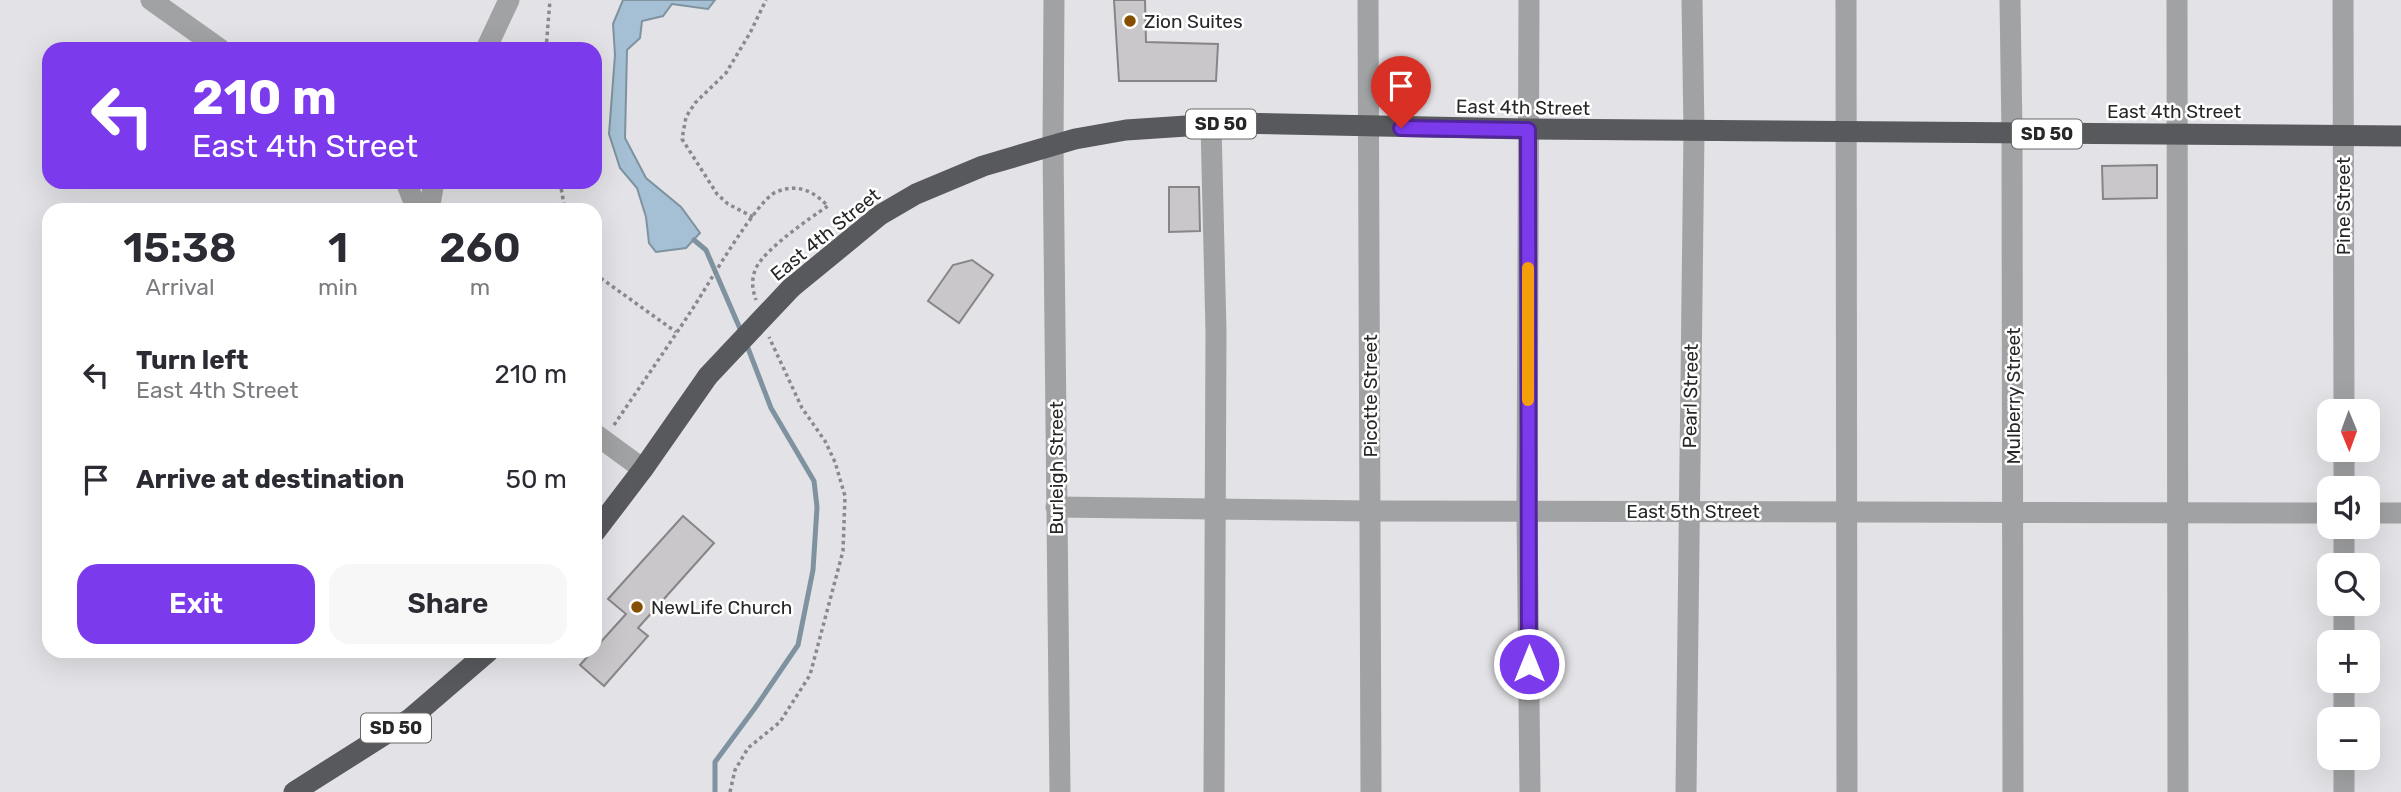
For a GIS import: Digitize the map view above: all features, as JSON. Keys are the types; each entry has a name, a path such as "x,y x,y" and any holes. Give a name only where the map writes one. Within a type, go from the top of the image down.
{"highway":[{"name":"East 4th Street","path":"602,523 708,376 792,288 880,215 961,174 1053,145 1117,131 1211,124 1528,130 2401,136"},
{"name":"SD 50","path":"294,792 411,718 481,658"}],"street":[{"path":"151,0 210,42"},
{"path":"489,42 509,0"},
{"name":"Burleigh Street","path":"1054,0 1060,792"},
{"name":"Picotte Street","path":"1367,0 1371,792"},
{"path":"1529,0 1527,511 1530,792"},
{"name":"Pearl Street","path":"1686,792 1694,131 1692,0"},
{"path":"1846,0 1847,792"},
{"name":"Mulberry Street","path":"2010,0 2012,792"},
{"path":"2177,0 2178,792"},
{"name":"Pine Street","path":"2343,0 2344,399"},
{"path":"1211,124 1216,332 1214,792"},
{"path":"602,438 643,469"},
{"name":"East 5th Street","path":"1056,508 1371,512 1847,510 2317,513"},
{"path":"2380,513 2401,513"},
{"path":"2344,770 2344,792"}],"path":[{"path":"547,42 550,0"},
{"path":"753,217 728,204 717,194 682,139 686,117 695,103 732,64 766,0"},
{"path":"602,432 693,308 741,233 773,193 797,188 812,192 828,206 805,221 757,264 752,288 760,312"},
{"path":"602,279 676,331"},
{"path":"730,792 734,770 748,748 780,722 810,676 843,551 845,496 835,462 825,441 802,408 768,335"}],"water":[{"path":"623,0 715,0 708,9 672,4 663,16 642,21 640,38 627,50 625,138 646,178 681,207 700,233 686,248 656,252 649,243 646,217 637,188 620,168 609,134 615,55 613,24"}],"building":[{"name":"Zion Suites","path":"1114,0 1145,0 1146,42 1218,44 1216,81 1119,81"},
{"path":"2157,165 2157,198 2103,199 2102,166"},
{"path":"1169,187 1199,187 1200,231 1169,232"},
{"path":"972,260 993,275 959,323 928,301 953,265"},
{"name":"NewLife Church","path":"683,516 714,543 638,628 648,636 604,686 580,665 586,658 602,658 602,641 626,614 608,599"}],"waterway":[{"path":"694,240 706,250 741,331"},
{"path":"715,792 715,762 798,645 813,570 817,507 814,481 771,408 746,343"}],"slow traffic":[{"path":"1528,268 1528,400"}],"place":[{"name":"Zion Suites","path":"1130,21"},
{"name":"NewLife Church","path":"637,607"}],"route":[{"path":"1401,128 1528,130 1529,664"}]}
